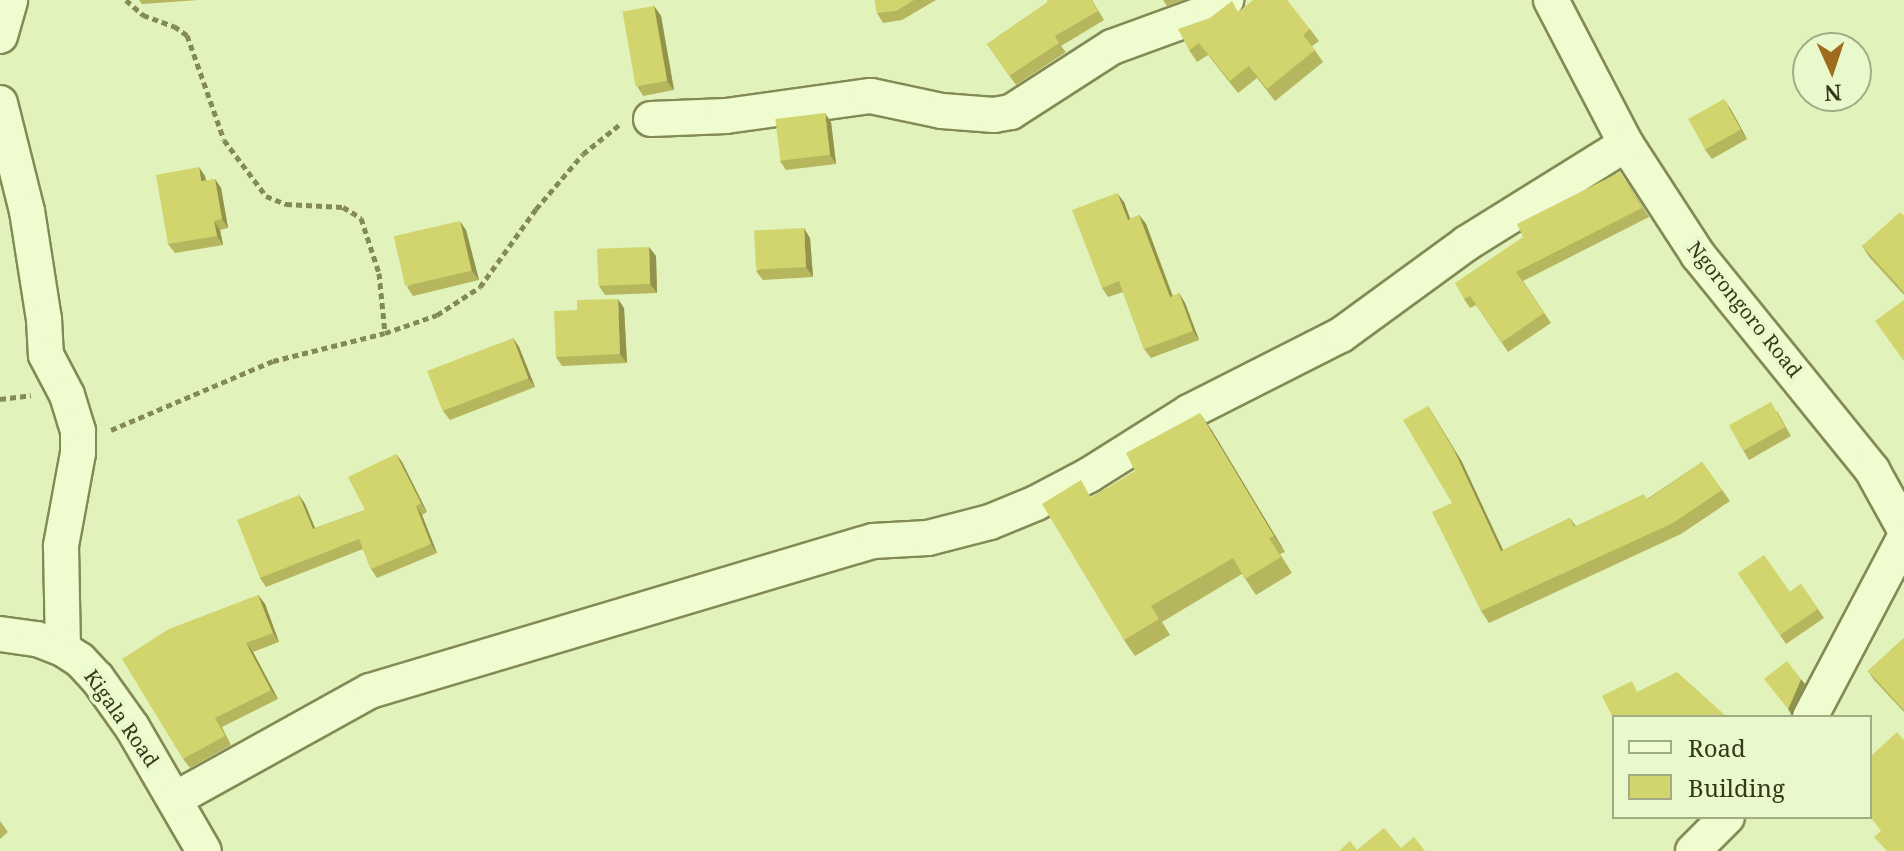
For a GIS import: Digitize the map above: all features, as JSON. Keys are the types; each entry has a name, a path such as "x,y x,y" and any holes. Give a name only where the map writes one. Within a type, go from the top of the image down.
{"street":[{"path":"0,36 10,0"},
{"path":"651,119 726,116 871,96 942,111 994,115 1011,112 1112,47 1211,11 1226,0"},
{"name":"Ngorongoro Road","path":"1551,0 1626,144 1698,255 1872,470 1904,528"},
{"path":"0,103 27,211 46,355 67,395 78,431 78,453 61,546 63,649"},
{"path":"175,799 370,691 873,541 928,538 990,522 1036,503 1089,475 1189,412 1341,335 1467,243 1626,144"},
{"path":"1811,715 1904,539"},
{"name":"Kigala Road","path":"0,634 37,639 63,649 80,660 97,678 132,727 204,851"},
{"path":"1693,851 1725,819"}],"path":[{"path":"126,0 143,15 174,26 187,35 224,140 266,196 286,204 343,207 361,218 379,273 385,333"},
{"path":"78,431 123,428 273,361 385,333 437,315 480,287 536,209 592,144 617,126 651,119"}],"building":[{"path":"875,0 914,0 896,11 877,13"},
{"path":"1047,0 1091,0 1098,11 1055,36 1059,43 1009,76 987,44"},
{"path":"1253,0 1287,0 1310,29 1303,35 1315,50 1267,89 1249,66 1230,81 1199,43 1189,50 1178,29 1210,18 1232,1 1238,12"},
{"path":"654,6 667,81 636,86 622,12"},
{"path":"1724,99 1741,130 1705,149 1688,119"},
{"path":"825,113 830,155 780,161 775,119"},
{"path":"199,167 201,181 215,179 222,219 214,221 217,236 168,244 156,175"},
{"path":"1620,172 1642,208 1516,272 1544,313 1502,342 1470,296 1464,299 1455,283 1523,237 1517,224"},
{"path":"1117,193 1128,220 1139,215 1170,297 1179,293 1193,331 1144,349 1119,281 1102,288 1072,210"},
{"path":"1900,212 1904,216 1904,292 1862,246"},
{"path":"460,221 471,271 405,286 394,236"},
{"path":"804,228 806,267 756,270 754,231"},
{"path":"649,247 650,284 598,286 597,249"},
{"path":"618,299 620,354 556,357 554,311 577,310 577,300"},
{"path":"1904,300 1904,361 1875,321"},
{"path":"513,338 528,378 443,411 427,371"},
{"path":"1771,402 1785,427 1743,451 1729,425"},
{"path":"1428,406 1454,450 1501,551 1570,518 1574,527 1644,494 1647,500 1702,462 1722,490 1673,523 1481,611 1432,512 1452,503 1403,420"},
{"path":"1200,413 1274,536 1269,538 1281,557 1245,579 1233,558 1151,606 1159,619 1124,640 1042,504 1081,480 1091,498 1135,471 1126,453"},
{"path":"396,454 421,503 416,506 431,544 371,569 359,539 260,578 237,520 299,495 313,529 365,510 348,477"},
{"path":"1764,555 1790,592 1801,584 1818,609 1780,635 1738,573"},
{"path":"258,595 273,633 246,643 271,690 215,718 225,736 183,759 122,659 169,629"},
{"path":"1904,638 1904,710 1868,671"},
{"path":"1787,661 1801,679 1788,709 1764,679"},
{"path":"1677,672 1725,715 1612,716 1602,696 1632,681 1637,692"},
{"path":"1897,732 1904,740 1904,851 1887,851 1874,837 1881,831 1872,819 1872,755"},
{"path":"1384,828 1401,848 1414,837 1425,851 1339,851 1350,841 1357,850"}]}
